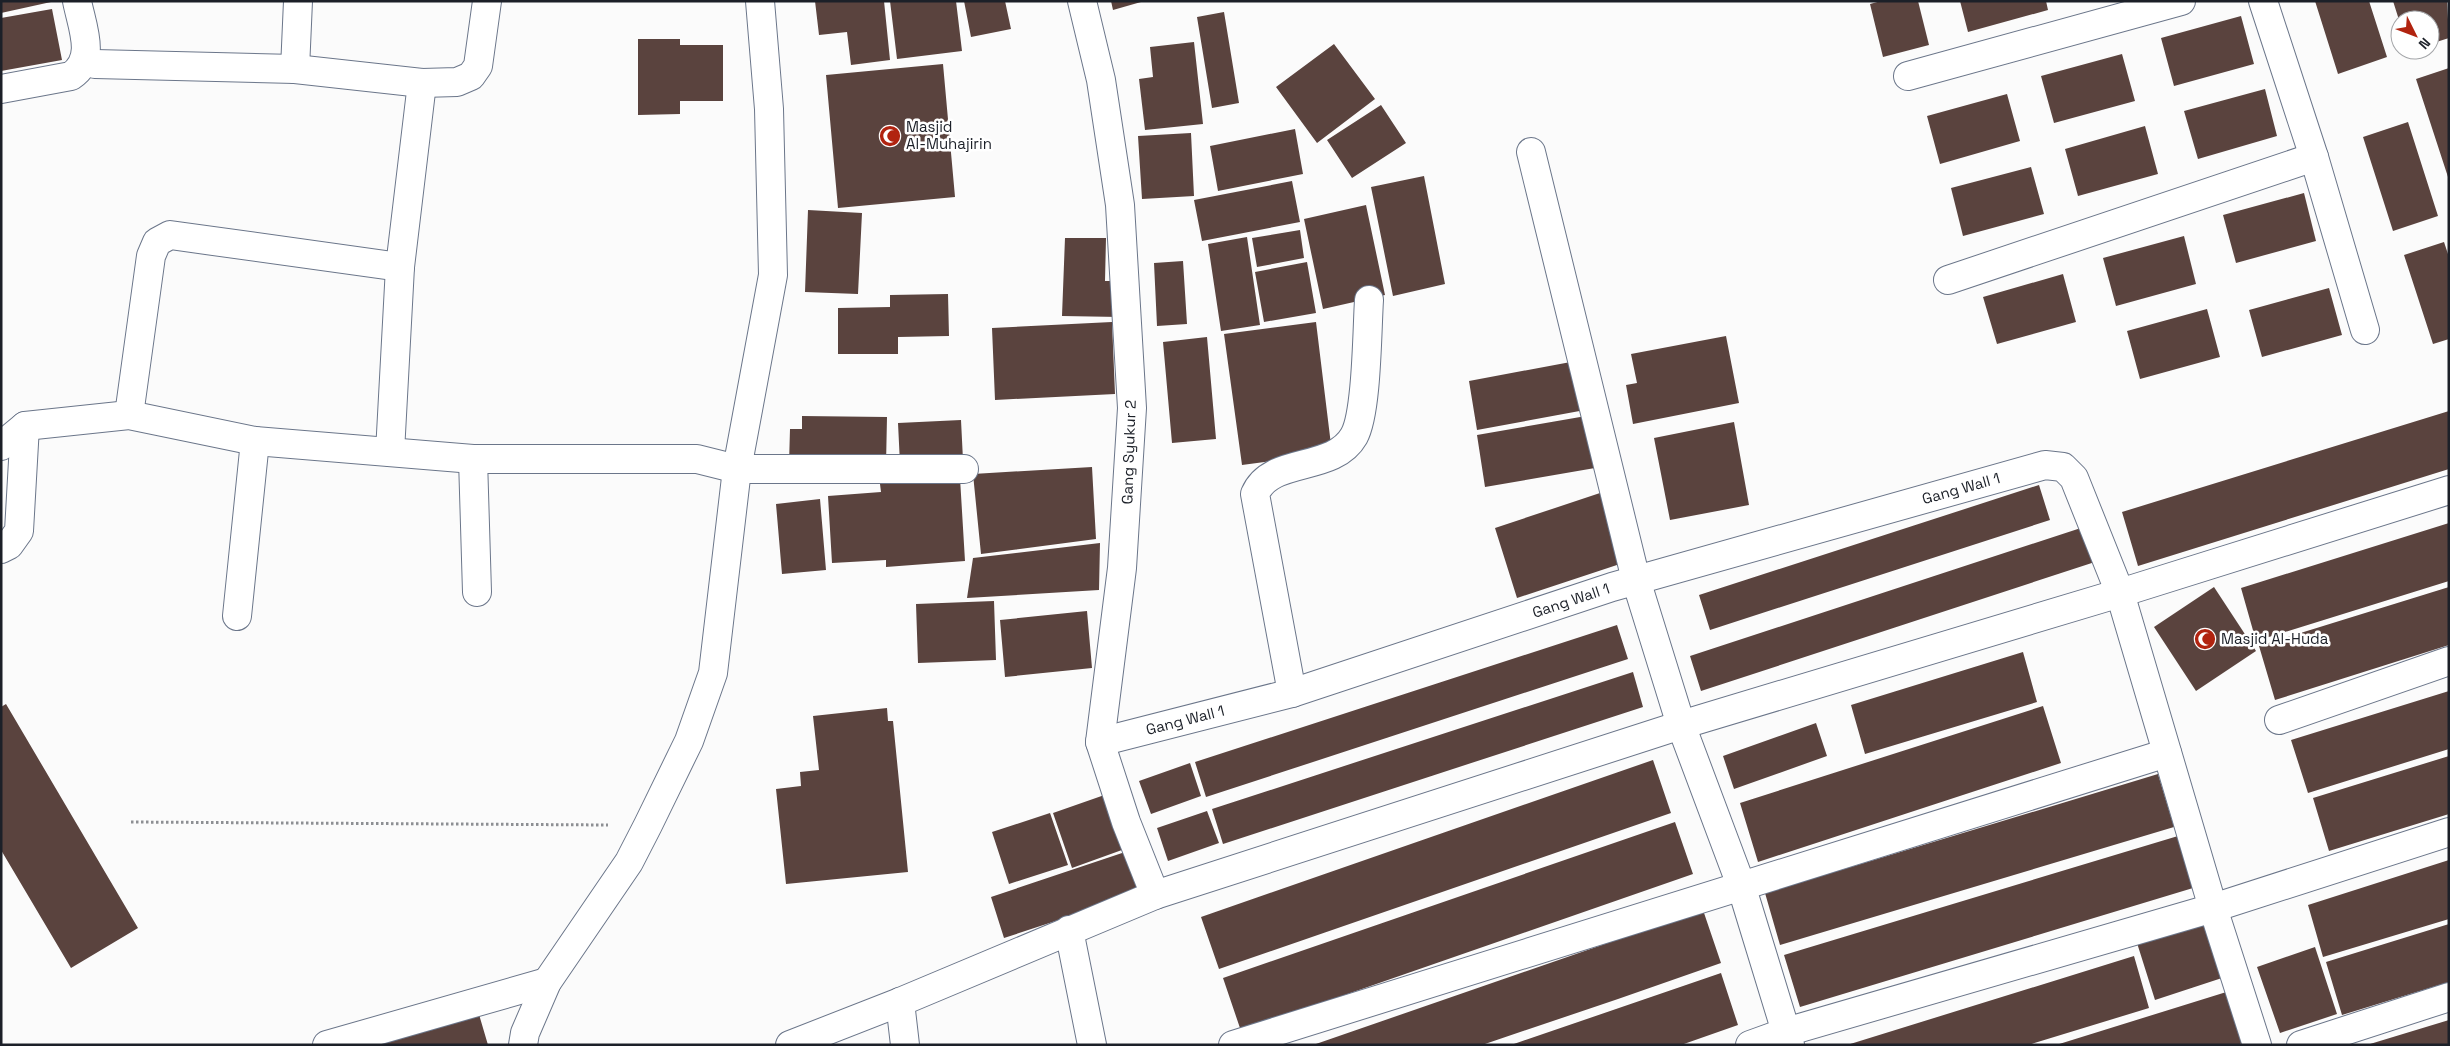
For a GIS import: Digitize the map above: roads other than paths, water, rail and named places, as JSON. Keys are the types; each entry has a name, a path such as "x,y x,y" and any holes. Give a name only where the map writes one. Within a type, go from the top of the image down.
{"street":[{"path":"1,89 71,76 80,70 86,60 86,41 77,1"},
{"path":"295,69 298,1"},
{"path":"95,64 295,69 422,83 457,82 471,76 478,66 487,1"},
{"path":"523,1045 525,1033 547,982 629,862 648,825 688,742 714,673 737,469 773,275 769,109 760,1"},
{"name":"Gang Syukur 2","path":"1082,1 1101,80 1120,205 1132,408 1122,568 1100,742 1126,822 1155,895"},
{"path":"1908,76 2181,1"},
{"path":"2263,1 2314,157 2365,330"},
{"path":"390,452 400,266 422,83"},
{"path":"1531,152 1636,580 1681,725 1741,885 1788,1038"},
{"path":"1948,280 2314,157"},
{"path":"129,415 151,256 158,242 170,235 400,266"},
{"path":"1292,693 1255,494 1260,482 1271,475 1337,453 1353,437 1361,417 1369,300"},
{"path":"1,446 25,426 129,415 255,441 474,459 697,460 737,469 964,469"},
{"path":"1,549 9,545 19,531 25,426"},
{"path":"237,616 255,441"},
{"path":"474,459 477,592"},
{"name":"Gang Wall 1","path":"1100,742 1292,693 1636,580 2045,465 2063,467 2074,478 2120,593"},
{"path":"790,1045 900,1002 1155,895 1681,725 2120,593 2449,490"},
{"path":"2120,593 2213,908 2257,1045"},
{"path":"2279,720 2449,661"},
{"path":"1233,1045 2167,753"},
{"path":"1750,1045 1788,1038 2213,908 2449,832"},
{"path":"1069,930 1092,1045"},
{"path":"328,1045 547,982"},
{"path":"2301,1045 2449,997"},
{"path":"900,1002 905,1045"}],"place":[{"name":"Masjid Al-Muhajirin","path":"890,136"},
{"name":"Masjid Al-Huda","path":"2205,639"}]}
